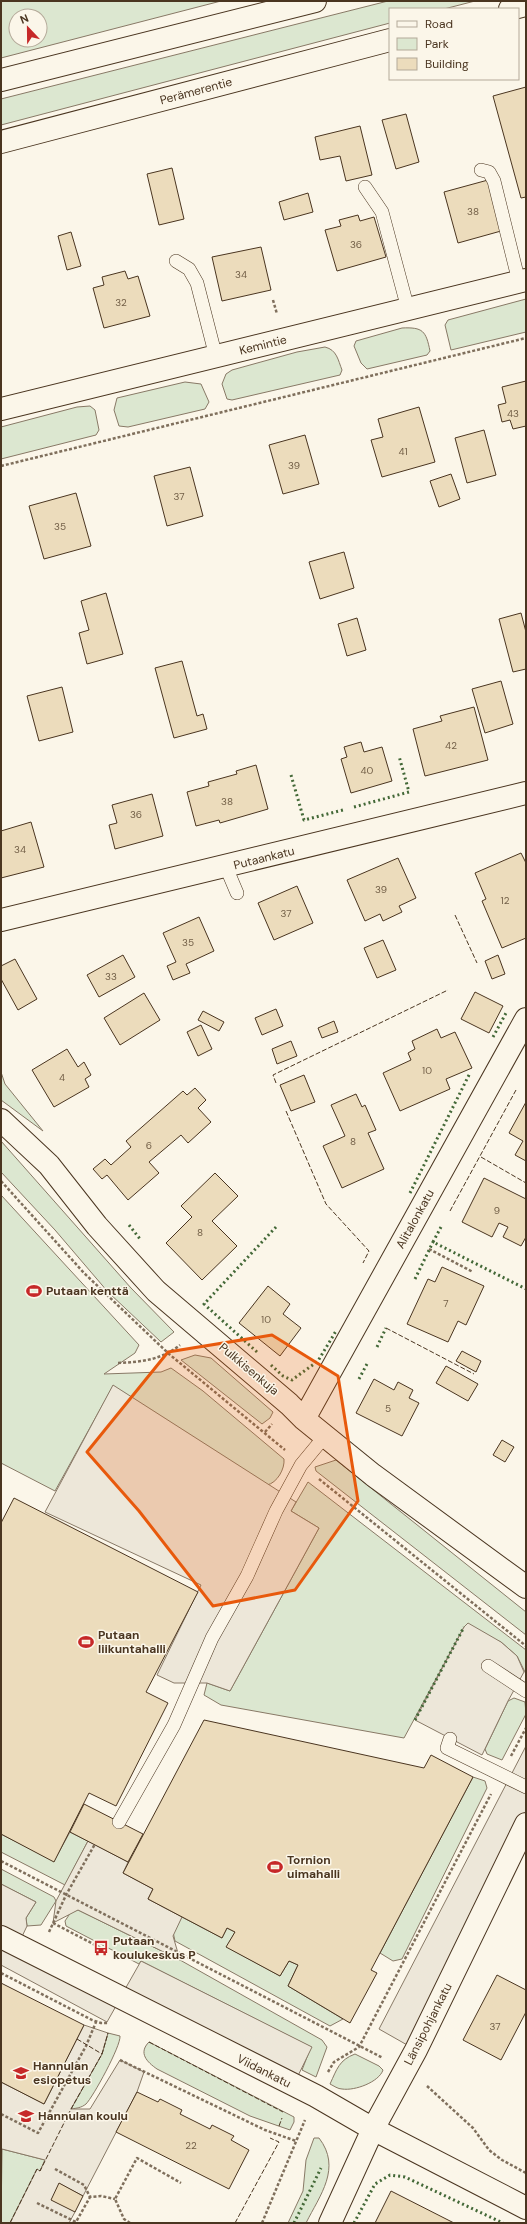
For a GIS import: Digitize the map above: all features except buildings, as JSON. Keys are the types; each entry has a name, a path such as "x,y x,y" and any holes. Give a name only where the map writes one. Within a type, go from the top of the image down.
{"main road":[{"path":"1,80 315,1"},
{"path":"514,8 526,5"},
{"name":"Perämerentie","path":"1,142 389,40"},
{"name":"Kemintie","path":"1,409 522,281"},
{"name":"Putaankatu","path":"1,920 226,867 526,793"},
{"name":"Alitalonkatu","path":"304,1419 526,1019"},
{"name":"Pulkkisenkuja","path":"1,1120 49,1165 97,1226 156,1291 289,1404 304,1419 373,1475 526,1587"},
{"name":"Länsipohjankatu","path":"330,2223 373,2129 406,2069 526,1824"},
{"name":"Viidankatu","path":"1,1936 316,2096 373,2129 526,2208"}],"lane":[{"path":"481,170 489,172 494,181 522,281"},
{"path":"365,187 382,212 408,309"},
{"path":"176,261 189,270 197,283 216,357"},
{"path":"226,867 237,893"},
{"path":"119,1822 174,1725 212,1638 246,1576 276,1511 302,1464 325,1436"},
{"path":"488,1666 526,1691"},
{"path":"450,1738 448,1748 526,1787"}],"path":[{"path":"1,466 526,338"},
{"path":"1,1181 84,1273 169,1354 526,1646"},
{"path":"405,1237 473,1272"},
{"path":"118,1363 144,1362 169,1354 200,1328"},
{"path":"262,2223 316,2096 334,2062 359,2047 526,1728"},
{"path":"38,1956 66,1896 95,1844"},
{"path":"1,1861 359,2047 406,2069 468,2123 489,2150 502,2160 526,2173"},
{"path":"53,1923 101,1948"},
{"path":"1,2114 38,2133 86,2046 96,2022"},
{"path":"120,2060 264,2130 296,2141"},
{"path":"115,2199 137,2158 181,2183"},
{"path":"55,2169 84,2185 90,2197"},
{"path":"90,2197 101,2196 115,2199"},
{"path":"37,2203 76,2222 90,2197"},
{"path":"115,2199 124,2219 130,2223"}],"highlighted area":[{"path":"272,1335 338,1376 358,1501 295,1590 213,1606 139,1511 87,1452 168,1352"}],"green space":[{"path":"1,1 221,1 48,46 48,8 8,8 8,48 40,48 1,58"},
{"path":"388,1 475,1 448,8 389,8 389,23 1,125 1,99"},
{"path":"526,299 526,332 451,350 445,325 448,320"},
{"path":"402,328 415,328 425,335 430,351 427,355 367,369 361,363 354,346 356,341"},
{"path":"325,347 329,348 335,353 342,370 340,375 232,400 227,399 222,384 226,374 232,370 297,352"},
{"path":"185,382 201,384 209,402 205,409 128,427 119,426 114,410 117,398"},
{"path":"90,406 95,410 99,430 96,435 1,459 1,427 77,407"},
{"path":"1,1072 5,1084 43,1131 1,1100"},
{"path":"1,1141 131,1288 174,1332 161,1342 108,1292 55,1230 1,1172"},
{"path":"1,1195 139,1345 135,1353 104,1374 161,1372 171,1368 203,1391 284,1459 282,1471 274,1482 267,1485 113,1386 55,1491 1,1463"},
{"path":"195,1355 211,1358 273,1412 270,1418 262,1424 181,1360"},
{"path":"336,1460 526,1612 526,1635 316,1471 315,1467"},
{"path":"308,1482 526,1650 526,1674 517,1656 501,1642 464,1627 404,1738 221,1705 204,1695 207,1683 230,1691 319,1528 291,1511"},
{"path":"514,1698 525,1702 526,1714 502,1760 487,1754 485,1749 508,1701"},
{"path":"473,1777 485,1781 487,1788 402,1959 393,1961 380,1953"},
{"path":"70,1832 88,1841 65,1885 1,1852 1,1834 54,1861"},
{"path":"1,1869 54,1897 56,1901 41,1925 27,1926 26,1918 36,1902 1,1884"},
{"path":"78,1910 180,1960 322,2040 327,2047 316,2077 302,2070 311,2047 141,1961 139,1964 66,1926 65,1921 71,1912"},
{"path":"182,1917 222,1938 227,1928 235,1932 227,1947 280,1976 289,1961 298,1965 288,1986 343,2019 330,2026 175,1941 173,1932"},
{"path":"108,2033 120,2036 112,2060 86,2104 81,2107 71,2109 102,2054"},
{"path":"149,2042 294,2117 294,2122 290,2130 250,2116 157,2069 147,2060 144,2054 144,2050"},
{"path":"355,2054 379,2066 383,2070 381,2074 372,2082 353,2089 340,2089 330,2084 342,2062"},
{"path":"314,2138 319,2138 326,2149 329,2160 329,2171 326,2181 306,2223 288,2223 303,2191 306,2160"},
{"path":"2,2149 45,2160 40,2171 37,2170 10,2223 1,2223"}],"shaded area":[{"path":"113,1385 296,1502 291,1511 319,1528 230,1691 207,1683 174,1683 157,1675 201,1585 45,1512"},
{"path":"468,1623 501,1642 517,1656 524,1672 482,1755 415,1720 464,1627"},
{"path":"526,1746 526,1824 416,2050 379,2029"},
{"path":"88,1841 128,1862 123,1873 153,1889 148,1899 182,1917 173,1936 180,1960 78,1910 53,1923 56,1901"},
{"path":"1,1884 36,1902 26,1918 27,1926 18,1945 120,1998 141,1961 312,2047 293,2086 120,1999 107,2022 1,1965"},
{"path":"84,2025 108,2033 102,2054 71,2109 90,2109 120,2060 144,2072 137,2092 83,2196 60,2184 75,2212 69,2223 10,2223 37,2169 40,2171 45,2160 2,2149 1,2152 1,2082 44,2104"}],"hedge":[{"path":"354,807 409,792 399,756"},
{"path":"291,775 304,820 343,810"},
{"path":"493,1037 506,1013"},
{"path":"410,1193 470,1073"},
{"path":"129,1225 140,1239"},
{"path":"257,1352 204,1304 276,1227"},
{"path":"441,1227 433,1242 526,1289"},
{"path":"415,1279 433,1242"},
{"path":"377,1347 386,1328"},
{"path":"271,1365 283,1376 292,1380 318,1361 336,1331"},
{"path":"359,1379 368,1362"},
{"path":"415,1720 464,1627"},
{"path":"294,2223 321,2168"},
{"path":"354,2223 375,2184 390,2175 405,2177 503,2223"}],"fence":[{"path":"455,915 477,963"},
{"path":"276,1083 273,1075 448,990"},
{"path":"450,1211 516,1090"},
{"path":"286,1111 326,1204 369,1251 363,1263"},
{"path":"481,1157 526,1183"},
{"path":"386,1328 474,1374"},
{"path":"10,2223 37,2169 40,2171 71,2109 102,2054 108,2033"},
{"path":"77,2039 102,2054"},
{"path":"149,2042 283,2112"},
{"path":"279,2126 282,2118"},
{"path":"235,2223 279,2142 270,2138"}],"place":[{"name":"Putaan kenttä","path":"34,1291"},
{"name":"Putaan liikuntahalli","path":"86,1642"},
{"name":"Tornion uimahalli","path":"275,1867"},
{"name":"Putaan koulukeskus P","path":"101,1948"},
{"name":"Hannulan esiopetus","path":"21,2073"},
{"name":"Hannulan koulu","path":"26,2116"}]}
